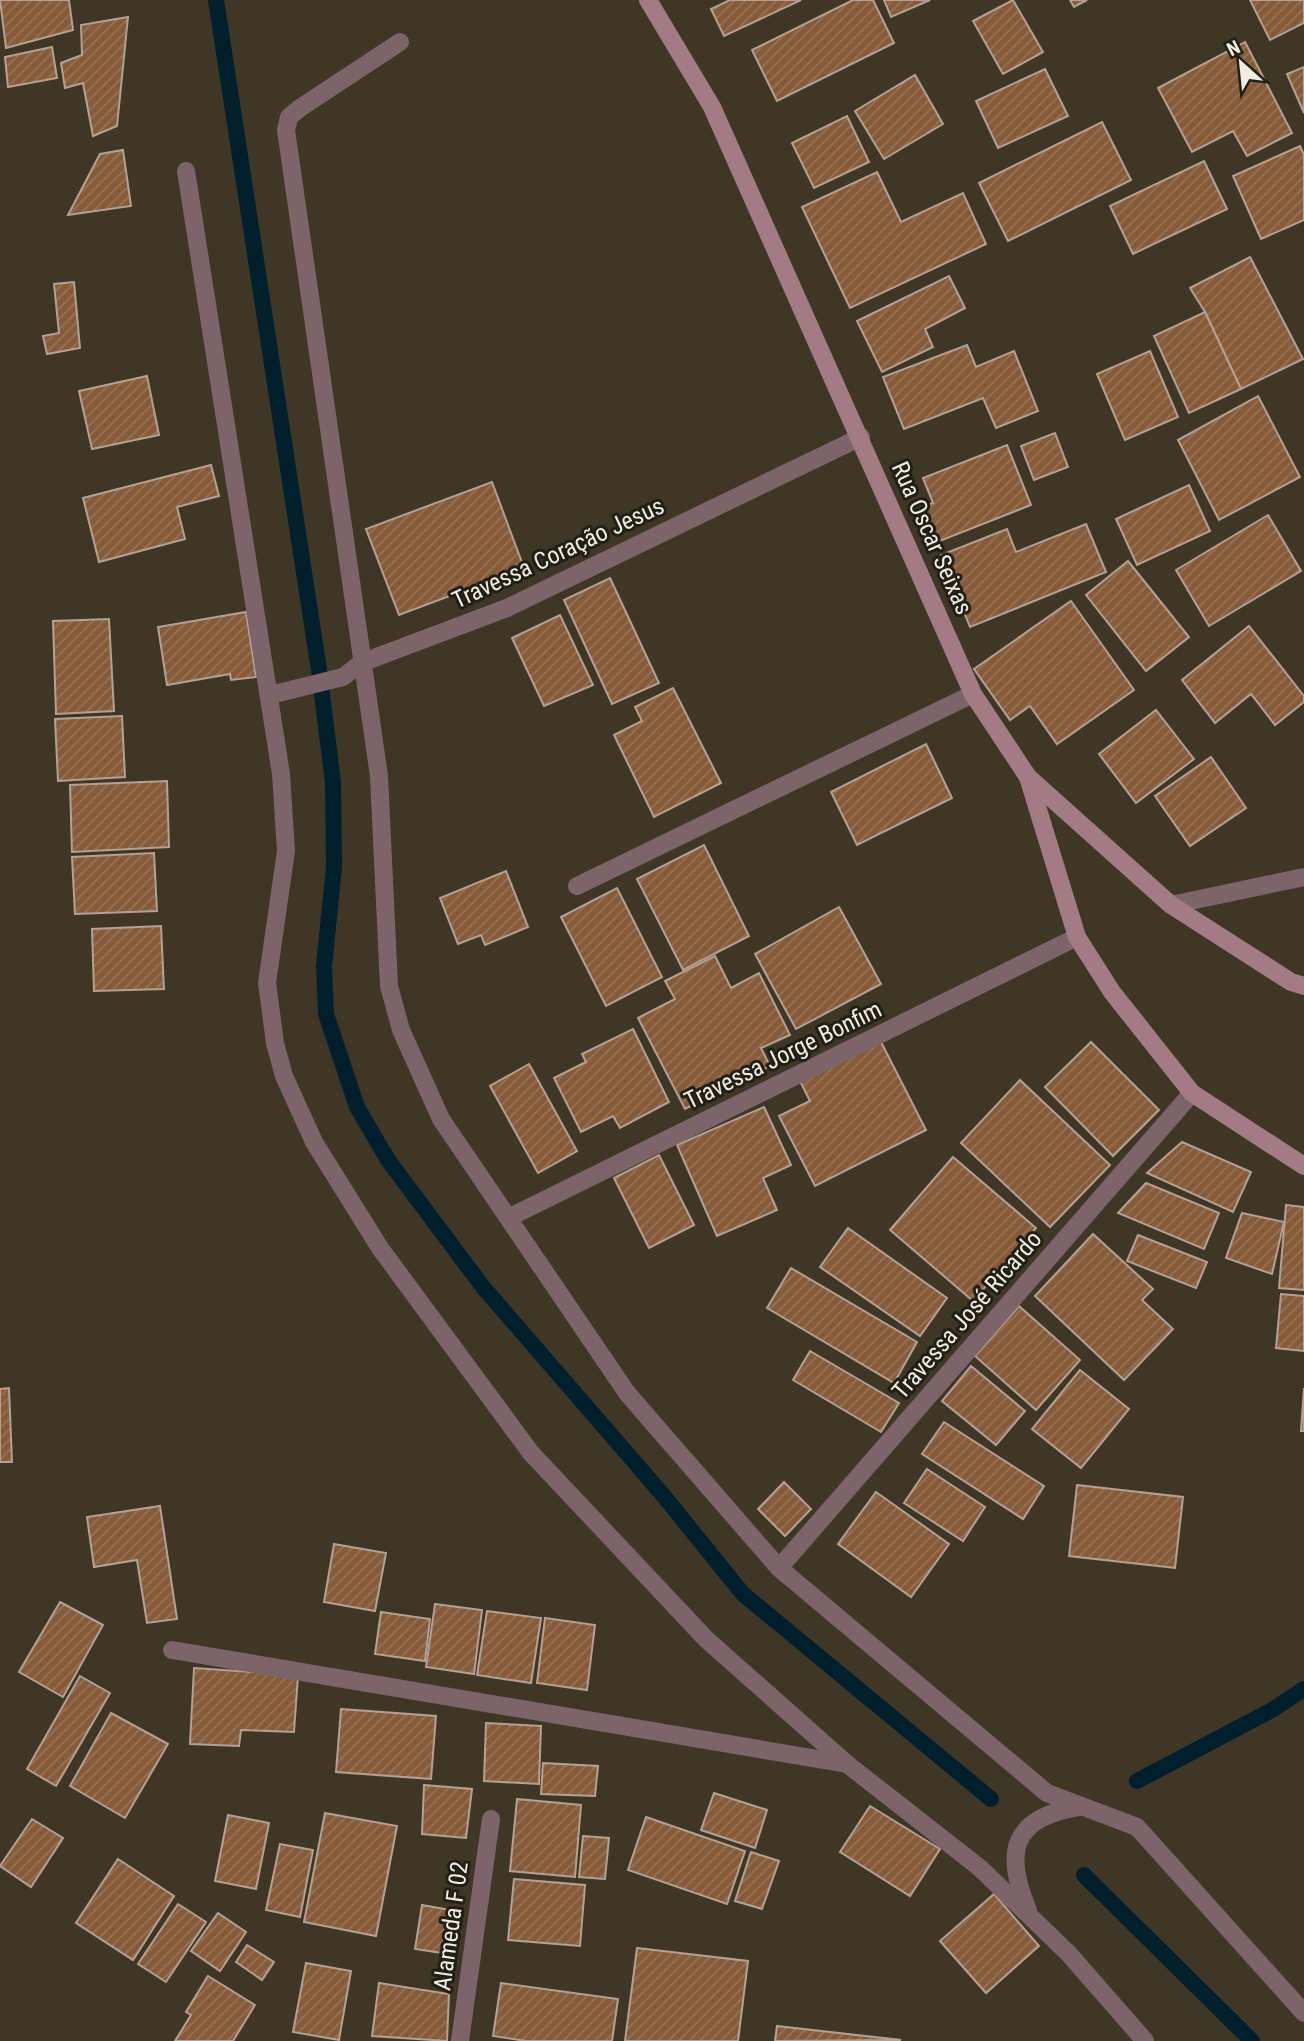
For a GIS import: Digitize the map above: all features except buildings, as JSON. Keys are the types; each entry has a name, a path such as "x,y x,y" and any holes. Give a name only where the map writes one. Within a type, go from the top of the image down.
{"main road":[{"name":"Rua Oscar Seixas","path":"648,0 712,107 973,694 1028,777 1171,905 1291,982 1304,986"},
{"path":"1028,777 1077,937 1112,992 1192,1094 1304,1166"}],"lane":[{"path":"400,42 300,108 289,117 286,130 379,776 389,986 401,1030 441,1119 627,1393 779,1568 1047,1793 1137,1827 1150,1838 1304,2013"},
{"path":"186,171 281,774 286,851 283,885 270,953 269,1007 284,1076 314,1143 380,1248 531,1453 706,1639 848,1764 980,1868 1030,1915 1144,2041"},
{"name":"Travessa Coração Jesus","path":"270,695 343,677 361,663 507,608 861,438"},
{"path":"577,886 973,694"},
{"path":"1171,905 1304,877"},
{"name":"Travessa Jorge Bonfim","path":"510,1217 1077,937"},
{"name":"Travessa José Ricardo","path":"779,1568 1192,1094"},
{"path":"172,1650 848,1764"},
{"path":"1030,1915 1014,1875 1014,1856 1019,1838 1034,1822 1046,1815 1081,1807"},
{"name":"Alameda F 02","path":"460,2041 491,1819"}],"waterway":[{"path":"216,0 319,670 333,782 334,867 324,966 326,1014 357,1107 388,1160 483,1287 663,1495 743,1594 991,1799"},
{"path":"1137,1781 1272,1710 1304,1689"},
{"path":"1084,1875 1252,2041"}]}
